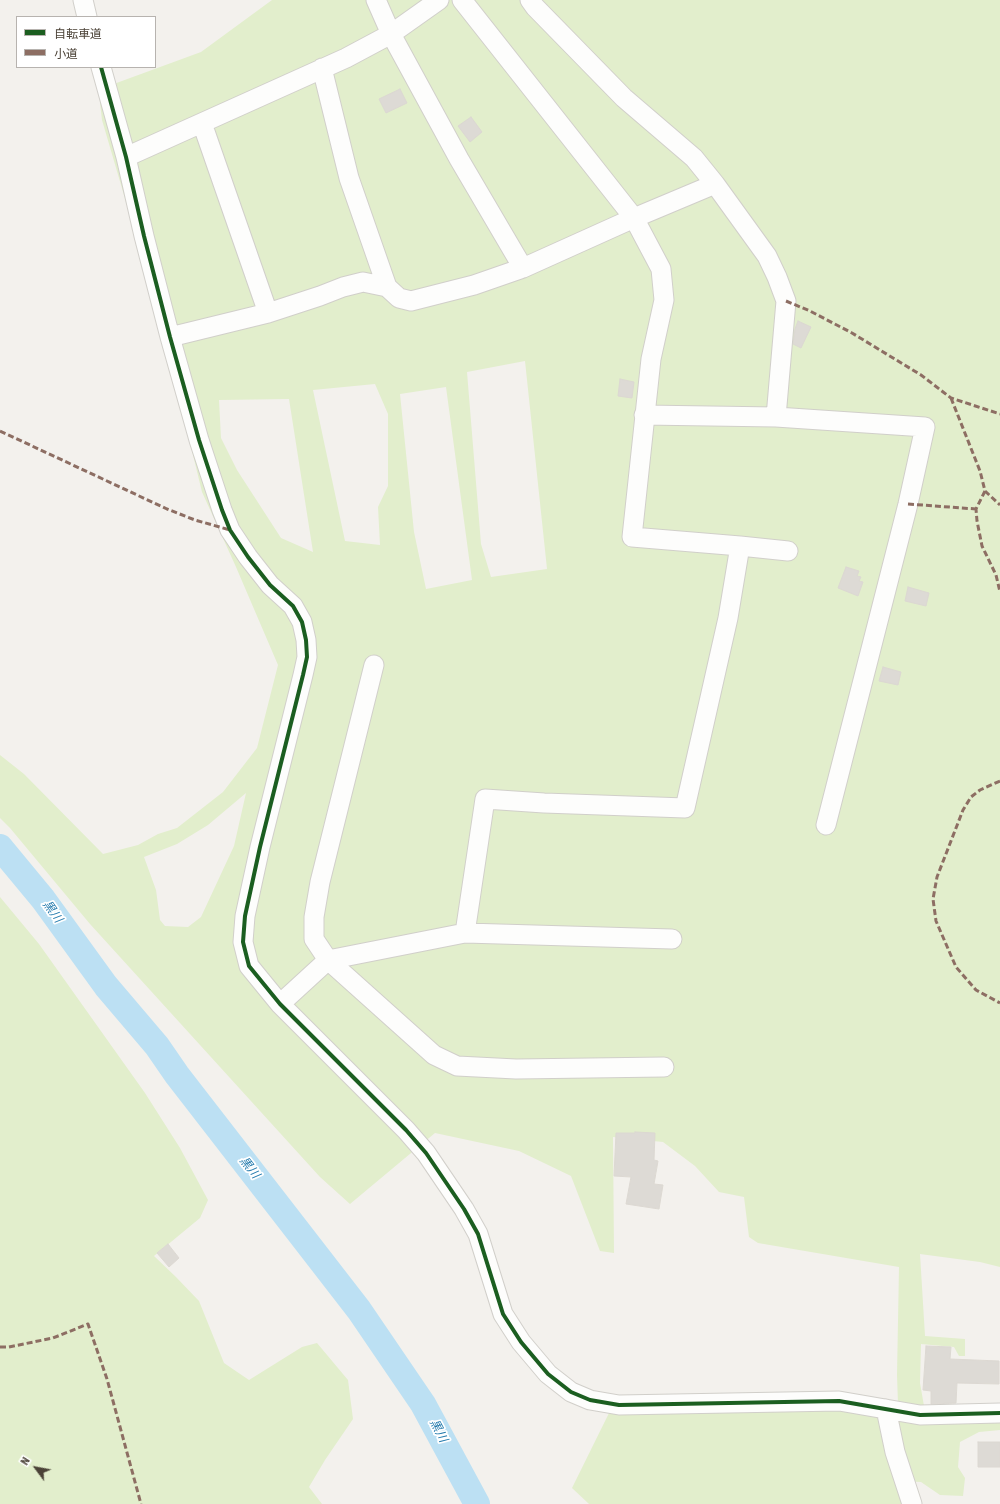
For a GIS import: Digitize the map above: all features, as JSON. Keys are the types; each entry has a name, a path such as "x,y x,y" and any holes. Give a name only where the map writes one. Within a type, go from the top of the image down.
{"street":[{"path":"83,0 88,16"},
{"path":"376,0 392,34 459,159 523,268"},
{"path":"126,157 322,68 392,34 440,0"},
{"path":"462,0 634,218 660,269 664,300 651,359 632,537 788,551"},
{"path":"530,0 535,7 624,98 694,158 715,184 767,256 786,301 776,417"},
{"path":"101,68 126,157 144,236 170,337 199,440 230,530 248,557 270,585 293,606 302,622 306,640 306,657 303,675 260,847 245,916 243,942 249,966 280,1004 406,1130 426,1153 464,1209 478,1234 503,1314 521,1342 548,1374 571,1392 590,1400 619,1405 839,1401 920,1415 1000,1413"},
{"path":"322,68 349,178 387,287 399,298 411,301 474,285 523,268 634,218 715,184"},
{"path":"202,123 268,313"},
{"path":"170,337 268,313 343,287 363,282 387,287"},
{"path":"644,415 776,417 925,427 908,504 826,825"},
{"path":"465,933 486,799 544,804 685,808 728,618 740,546"},
{"path":"374,665 320,882 314,917 314,939 328,960 434,1055 458,1066 516,1069 664,1067"},
{"path":"280,1004 328,960 465,933 672,938"},
{"path":"886,1409 895,1452 912,1504"}],"green space":[{"path":"272,0 1000,0 1000,1267 980,1262 920,1254 925,1336 965,1339 965,1356 959,1356 954,1347 921,1344 920,1383 924,1406 898,1404 897,1375 899,1267 758,1243 749,1237 744,1197 719,1192 695,1166 663,1142 613,1137 614,1253 600,1251 571,1176 519,1151 435,1133 350,1204 320,1177 90,924 0,818 0,755 24,774 103,854 138,845 158,834 177,828 223,792 257,748 278,665 202,492 177,389 138,243 102,120 100,103 111,85 201,52","holes":["525,361 547,569 491,577 481,544 467,372","375,384 388,414 388,486 378,507 380,545 345,541 313,390","446,387 472,580 426,589 414,532 400,394","289,399 313,552 281,538 237,470 221,438 219,400","246,793 234,846 201,917 188,927 165,926 160,920 156,890 144,857 177,844 208,825"]},
{"path":"0,897 39,944 145,1093 180,1148 208,1200 200,1218 154,1256 199,1301 224,1363 249,1380 302,1347 317,1343 348,1380 353,1419 325,1460 309,1487 322,1504 0,1504"},
{"path":"840,1409 1000,1421 1000,1430 979,1432 960,1442 958,1467 965,1478 963,1496 940,1495 921,1482 898,1481 905,1504 589,1504 572,1488 610,1411"}],"building":[{"path":"400,89 407,103 386,113 379,99"},
{"path":"471,117 482,132 470,142 458,126"},
{"path":"798,321 811,327 801,348 793,344 795,329"},
{"path":"620,379 634,382 632,398 618,396"},
{"path":"846,567 859,571 857,576 861,577 859,581 863,582 858,596 838,588"},
{"path":"908,587 929,593 926,606 905,601"},
{"path":"883,667 901,672 898,685 879,681"},
{"path":"616,1133 655,1133 654,1160 658,1161 654,1184 663,1185 659,1209 626,1204 631,1177 614,1176"},
{"path":"168,1244 179,1258 169,1267 157,1253"},
{"path":"926,1346 951,1347 950,1359 999,1361 999,1384 957,1383 956,1403 931,1404 931,1391 923,1390"},
{"path":"978,1442 1000,1442 1000,1467 978,1467"}],"waterway":[{"name":"黒川","path":"0,847 43,899 106,986 157,1046 177,1075 359,1310 423,1404 477,1504"}],"marked path":[{"path":"786,301 810,311 852,333 921,375 951,398 1000,414"},
{"path":"951,398 980,471 985,491 1000,505"},
{"path":"0,431 167,509 195,520 230,530"},
{"path":"985,491 976,509 977,521 982,546 996,575 1000,592"},
{"path":"908,504 976,509"},
{"path":"1000,781 980,790 971,797 963,810 937,877 933,899 936,921 956,967 976,990 1000,1003"},
{"path":"0,1347 9,1347 53,1338 88,1324 107,1379 141,1504"}],"cycle path":[{"path":"101,68 126,157 144,236 170,337 199,440 222,510 230,530 248,557 270,585 293,606 302,622 306,640 307,657 260,847 245,916 243,942 249,966 280,1004 406,1130 426,1153 464,1209 478,1234 503,1314 521,1342 548,1374 571,1392 590,1400 619,1405 839,1401 920,1415 1000,1413"}]}
